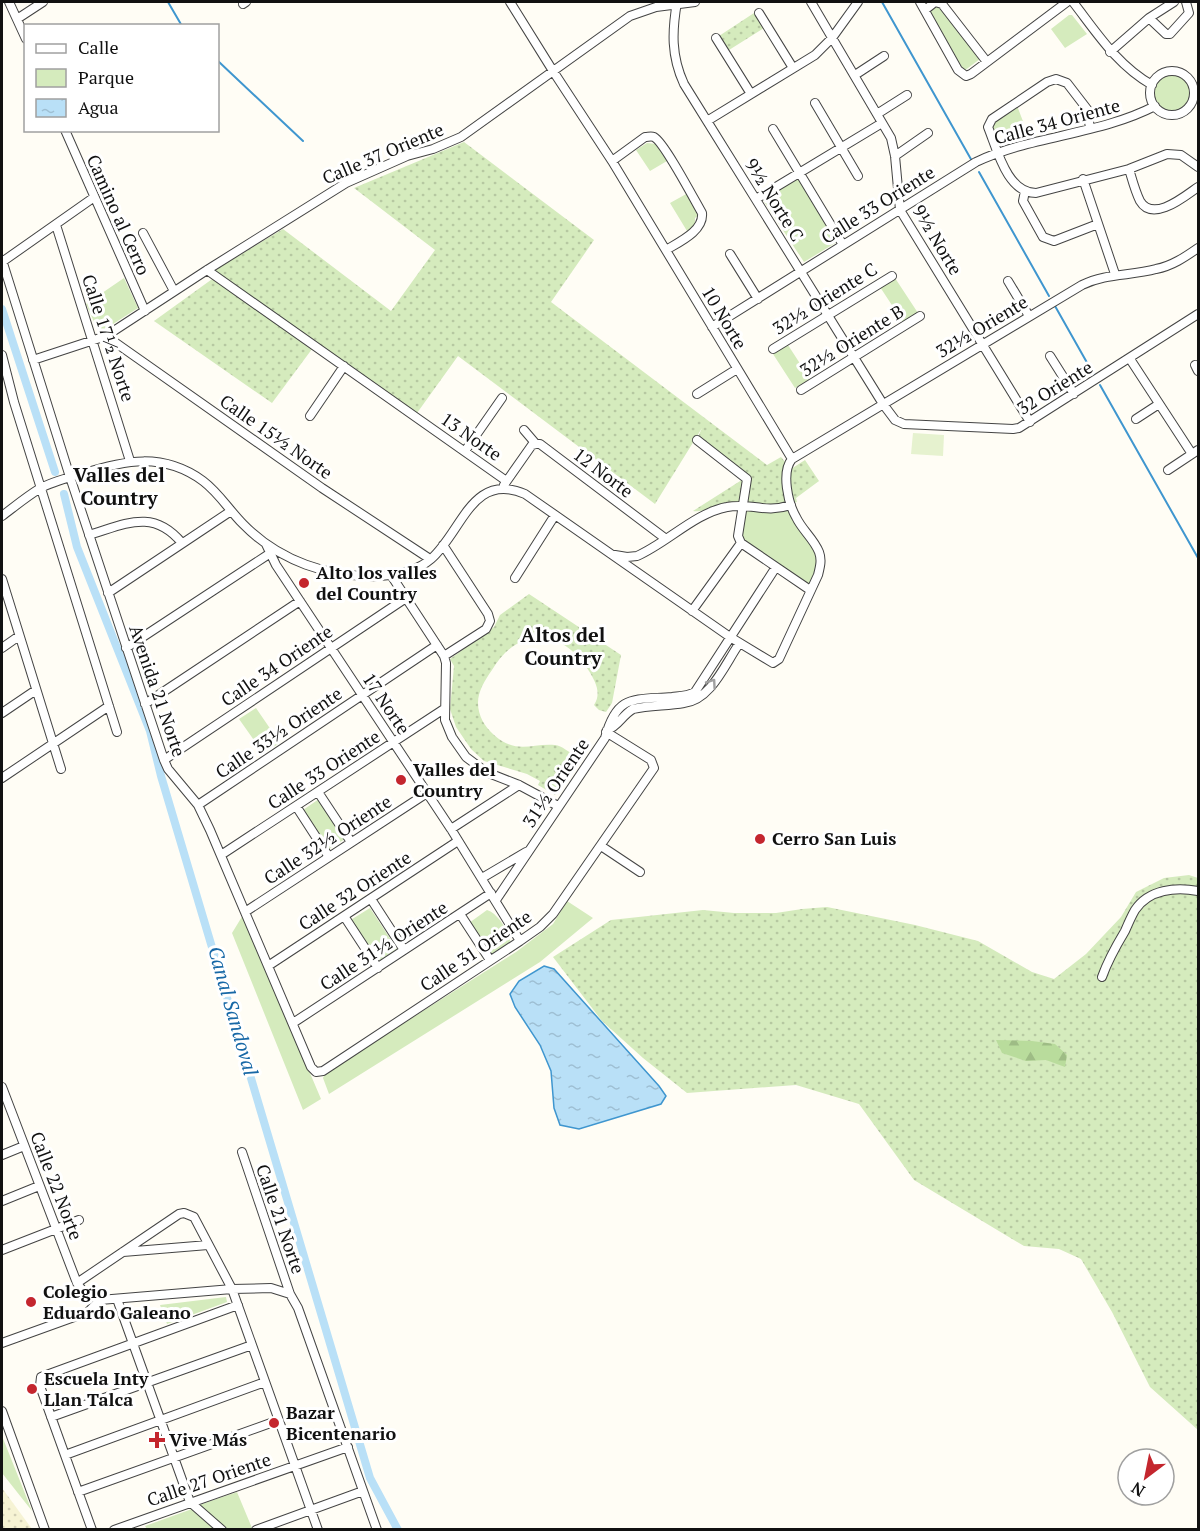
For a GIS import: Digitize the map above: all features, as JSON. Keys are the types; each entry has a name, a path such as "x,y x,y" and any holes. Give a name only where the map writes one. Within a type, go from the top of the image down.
{"street":[{"path":"9,2 24,35"},
{"path":"17,19 43,2"},
{"name":"10 Norte","path":"510,2 612,161 792,459"},
{"name":"Calle 37 Oriente","path":"33,360 94,342 106,336 346,183 407,156 433,149 461,137 630,16 656,7 695,2"},
{"name":"9½ Norte","path":"811,2 891,138 900,210 1030,422"},
{"path":"707,121 815,55 832,38 858,2"},
{"path":"920,2 958,70 964,75 971,74 1067,2"},
{"path":"925,10 935,2 942,4 987,62"},
{"path":"1073,2 1110,52 1132,72 1152,85"},
{"path":"1110,52 1149,18 1174,2"},
{"path":"1149,18 1166,34 1170,34 1189,13 1186,2"},
{"name":"9½ Norte C","path":"676,4 672,39 677,66 684,84 883,404"},
{"path":"759,13 793,68"},
{"path":"716,38 751,94"},
{"path":"855,75 884,56"},
{"path":"1173,71 1186,76 1191,82 1196,101 1187,109 1173,114 1163,112 1155,106 1150,93 1152,85 1161,75 1173,71"},
{"path":"1191,82 1198,75"},
{"path":"1090,128 1087,109 1066,83 1056,79 1039,87 990,123 988,127 1012,180 1025,191 1036,193 1128,169 1162,156 1176,154 1187,158 1198,167"},
{"path":"877,114 907,95"},
{"path":"815,102 858,176"},
{"name":"Calle 34 Oriente","path":"968,166 998,153 1125,119 1155,106"},
{"path":"756,200 882,123"},
{"path":"773,129 843,245"},
{"name":"Camino al Cerro","path":"65,132 145,311"},
{"path":"895,156 928,133"},
{"path":"612,161 645,137 654,137 670,158 702,213 702,223 666,250"},
{"name":"Calle 33 Oriente","path":"712,327 968,166"},
{"path":"1128,169 1139,199 1149,208 1167,206 1198,187"},
{"path":"1083,179 1115,274"},
{"path":"1025,191 1023,201 1043,237 1049,240 1058,240 1098,224"},
{"path":"33,360 2,261 93,198"},
{"name":"Calle 17½ Norte","path":"56,225 130,461"},
{"path":"143,233 174,291"},
{"name":"32½ Oriente","path":"792,459 983,343 1090,282 1115,274 1160,268 1174,263 1198,248"},
{"path":"730,254 758,299"},
{"name":"13 Norte","path":"207,270 465,451 504,484 525,494 730,638 773,663 779,659 810,590"},
{"name":"32½ Oriente C","path":"773,349 892,276"},
{"path":"1008,281 1029,316"},
{"name":"32 Oriente","path":"883,404 895,420 904,424 1012,429 1030,422 1198,315"},
{"name":"32½ Oriente B","path":"801,390 920,316"},
{"name":"Calle 15½ Norte","path":"106,336 322,488 430,559"},
{"path":"2,355 117,732"},
{"path":"1050,356 1074,394"},
{"path":"1130,359 1159,404 1195,452 1168,470"},
{"name":"Avenida 21 Norte","path":"33,360 164,760 168,769 198,805 310,1067 316,1072 323,1071"},
{"path":"310,416 344,366"},
{"path":"697,394 737,369"},
{"path":"465,451 502,398"},
{"path":"1136,419 1159,404"},
{"name":"12 Norte","path":"524,430 536,444 540,444 666,539"},
{"path":"698,440 747,479 738,536 741,543 810,590 820,568 820,555 797,520 791,505 786,471 792,459"},
{"path":"2,516 41,488 70,477 130,461 156,462 187,471 208,485 248,530 297,561 325,571 361,576 391,575 413,569 430,559 478,498 504,484 532,445 536,444"},
{"path":"606,551 627,557 637,556 711,512 726,507 775,510 791,505"},
{"path":"108,593 231,511"},
{"path":"515,578 555,515"},
{"path":"89,535 131,522 146,521 168,529 182,543"},
{"path":"692,611 741,543"},
{"name":"17 Norte","path":"267,544 269,554 451,829 520,941"},
{"path":"443,545 488,614 490,623 484,630 444,656"},
{"path":"126,648 269,554"},
{"path":"694,697 776,567"},
{"path":"391,575 447,663 444,709 447,726 466,757 486,772 519,785 558,806"},
{"path":"2,584 61,769"},
{"name":"Calle 34 Oriente","path":"164,760 406,598"},
{"path":"145,704 300,601"},
{"path":"2,648 19,636"},
{"path":"694,697 707,692 739,644"},
{"name":"Calle 33½ Oriente","path":"198,805 437,645"},
{"path":"2,713 36,690"},
{"name":"31½ Oriente","path":"494,897 605,738 613,714 628,702 694,697"},
{"path":"2,778 109,706"},
{"name":"Calle 33 Oriente","path":"221,855 444,709"},
{"name":"Calle 31 Oriente","path":"323,1071 547,921 653,771 654,765 651,760 607,731"},
{"path":"451,829 519,785"},
{"path":"318,792 351,843"},
{"name":"Calle 32½ Oriente","path":"245,912 427,793"},
{"path":"296,806 329,857"},
{"name":"Calle 32 Oriente","path":"268,966 458,841"},
{"path":"601,846 640,872"},
{"name":"31½ Oriente","path":"482,878 527,851"},
{"path":"1102,977 1136,909 1144,901 1156,893 1168,890 1185,888 1198,891"},
{"name":"Calle 31½ Oriente","path":"293,1023 460,914 494,897"},
{"path":"371,899 404,950"},
{"path":"460,914 490,960"},
{"path":"344,916 378,968"},
{"name":"Calle 22 Norte","path":"2,1087 5,1106 24,1146 77,1283 85,1294 100,1300"},
{"path":"2,1155 24,1146"},
{"name":"Calle 21 Norte","path":"242,1152 290,1294"},
{"path":"2,1201 39,1186"},
{"path":"77,1283 179,1214 184,1213 194,1217 232,1289 318,1530"},
{"path":"2,1250 79,1220"},
{"path":"122,1252 208,1245"},
{"path":"2,1343 88,1312 100,1300 232,1289 271,1288 290,1294 298,1308 377,1530"},
{"path":"117,1299 190,1502 222,1530"},
{"path":"92,1530 40,1386 40,1379 45,1374 238,1305"},
{"path":"51,1417 252,1345"},
{"path":"65,1455 266,1382"},
{"path":"2,1411 45,1530"},
{"path":"78,1492 279,1420"},
{"name":"Calle 27 Oriente","path":"114,1530 138,1526 190,1502 348,1447"},
{"path":"256,1530 272,1527 363,1491"}],"shaded area":[{"path":"2,1488 32,1529 2,1529"}],"green space":[{"path":"936,5 940,6 980,59 964,71 930,11"},
{"path":"754,13 764,28 729,50 719,36"},
{"path":"1072,15 1087,34 1065,48 1051,29"},
{"path":"1172,75 1185,80 1190,93 1185,106 1172,111 1159,106 1154,93 1159,80"},
{"path":"1016,103 1024,124 992,136 992,119"},
{"path":"464,142 594,240 551,302 767,465 781,457 791,469 805,460 819,481 796,498 797,502 789,504 734,502 693,511 748,476 698,437 702,428 655,504 458,356 417,413 213,271 283,229 391,311 435,250 354,188"},
{"path":"647,143 656,144 667,161 650,171 636,150"},
{"path":"798,178 837,242 804,262 763,200"},
{"path":"688,193 700,214 695,218 695,226 687,231 670,203"},
{"path":"215,277 315,345 272,403 154,321"},
{"path":"124,278 138,308 99,333 86,304"},
{"path":"895,278 918,313 903,322 880,287"},
{"path":"788,345 810,379 795,388 773,354"},
{"path":"913,433 944,435 943,456 911,454"},
{"path":"790,508 818,556 817,569 809,587 743,541 741,535 746,510"},
{"path":"529,594 621,655 612,703 606,712 594,705 598,692 595,683 578,657 566,646 540,637 527,639 503,655 482,686 478,699 479,712 485,725 494,735 510,745 558,746 575,756 574,763 555,795 538,785 540,781 527,774 484,761 471,749 456,727 450,709 454,666 450,659 494,627 500,615"},
{"path":"256,708 280,743 263,753 239,719"},
{"path":"319,799 345,839 329,849 303,810"},
{"path":"1189,875 1198,878 1198,1430 1150,1387 1112,1312 1081,1259 1059,1249 1024,1246 914,1180 859,1104 796,1085 687,1093 602,1021 553,957 611,920 703,910 776,913 827,907 978,941 1032,972 1054,979 1086,954 1121,917 1136,892 1164,878"},
{"path":"567,901 593,918 540,962 329,1094 323,1078 325,1073 516,952 553,924"},
{"path":"370,908 397,949 377,962 349,921"},
{"path":"487,910 503,924 511,945 491,955 469,923"},
{"path":"243,915 321,1099 303,1110 232,933"},
{"path":"996,1040 1055,1044 1067,1055 1065,1067 1046,1060 1026,1061 1002,1053"},
{"path":"226,1297 227,1302 167,1324 160,1305"},
{"path":"2,1436 32,1511 2,1473"},
{"path":"237,1492 252,1528 227,1529 199,1505"},
{"path":"192,1509 216,1529 147,1529 145,1526"}],"water":[{"path":"544,966 554,969 659,1086 666,1096 661,1104 579,1129 560,1125 554,1108 551,1071 540,1045 515,1007 510,994 519,981"}],"waterway":[{"path":"168,2 181,24"},
{"path":"882,2 972,161"},
{"path":"219,62 303,141"},
{"path":"979,172 1049,296"},
{"path":"1055,306 1094,375"},
{"name":"Canal Sandoval","path":"2,309 55,472"},
{"path":"1100,385 1198,558"},
{"name":"Canal Sandoval","path":"64,494 77,547 150,731 161,776 370,1478 398,1530"}],"place":[{"name":"Alto los valles del Country","path":"304,583"},
{"name":"Valles del Country","path":"401,780"},
{"name":"Cerro San Luis","path":"760,839"},
{"name":"Colegio Eduardo Galeano","path":"31,1302"},
{"name":"Escuela Inty Llan Talca","path":"32,1389"},
{"name":"Bazar Bicentenario","path":"274,1423"},
{"name":"Vive Más","path":"157,1440"}],"district":[{"name":"Valles del Country","path":"119,486"},
{"name":"Altos del Country","path":"563,646"}]}
